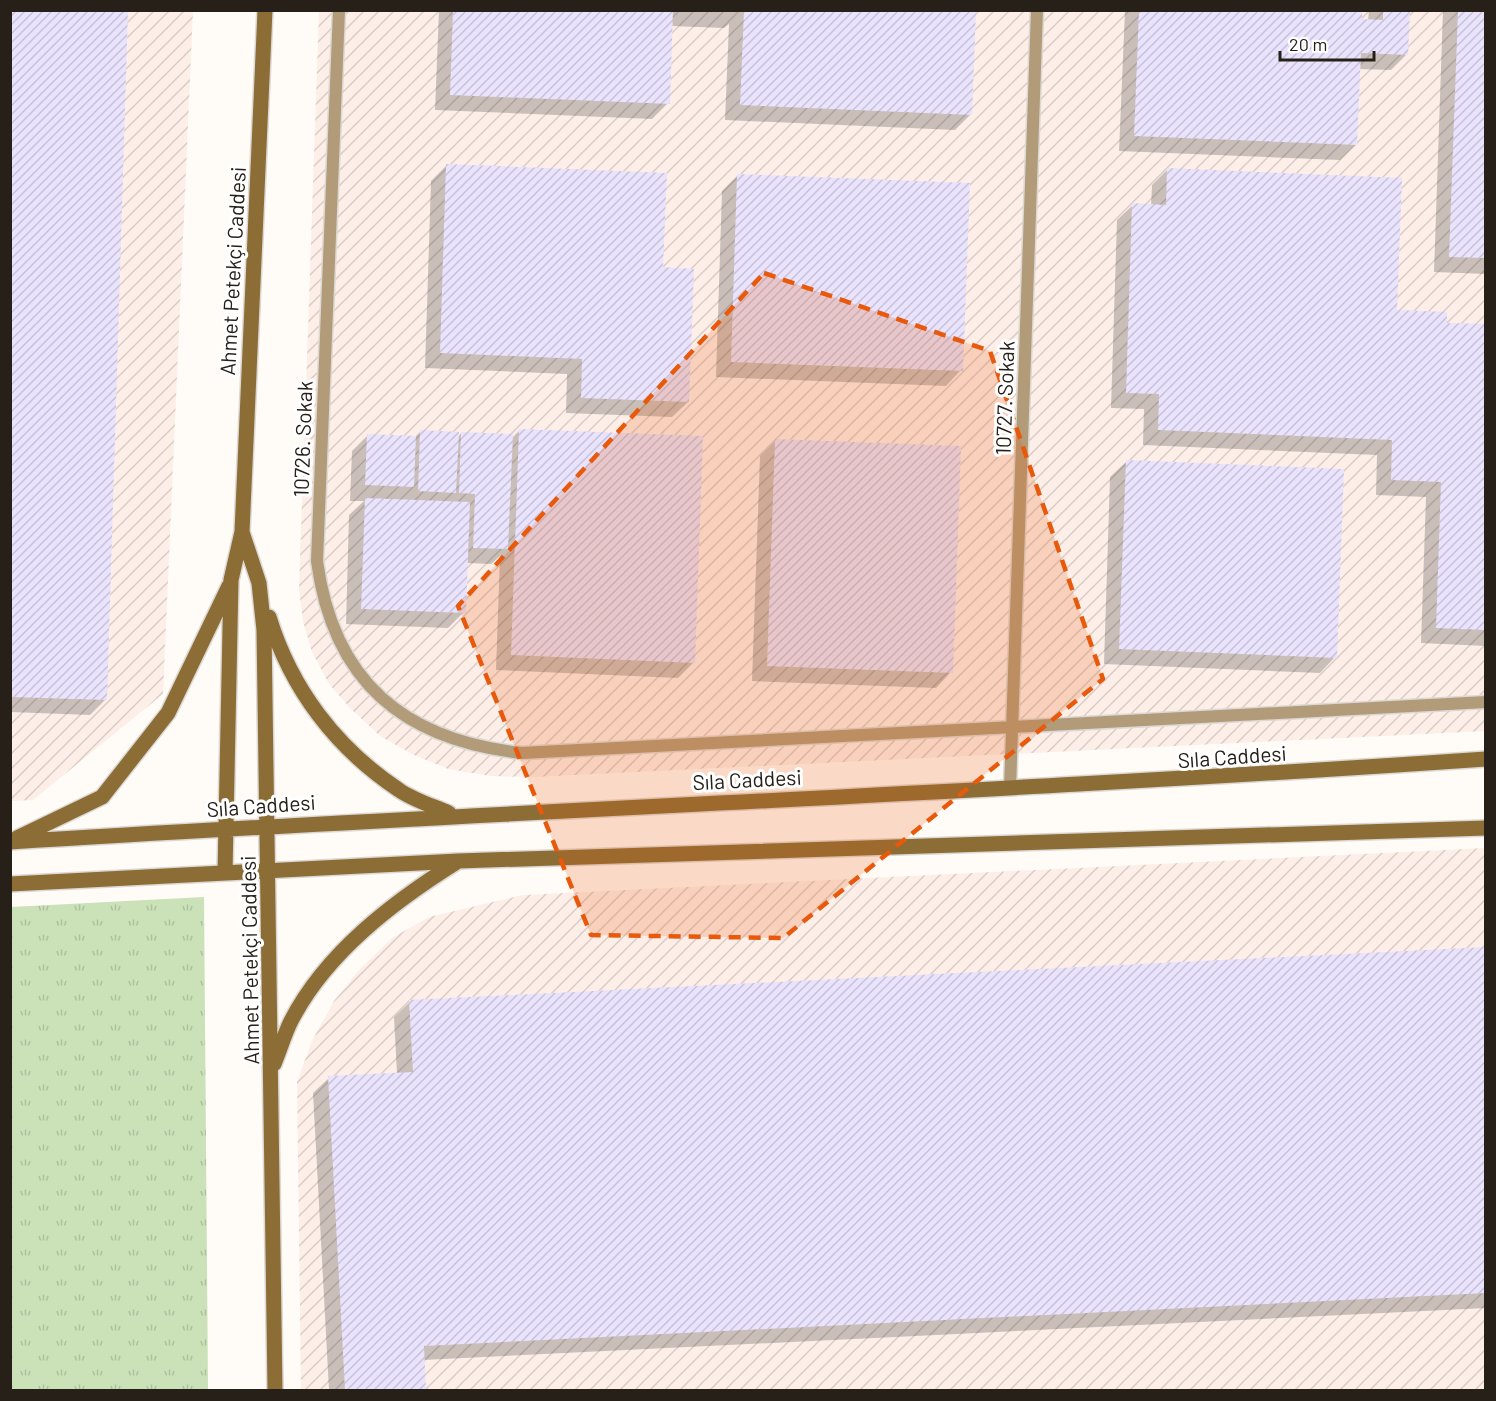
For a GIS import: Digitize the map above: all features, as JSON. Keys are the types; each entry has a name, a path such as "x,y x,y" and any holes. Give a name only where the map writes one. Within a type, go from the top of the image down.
{"street":[{"name":"Ahmet Petekçi Caddesi","path":"225,873 231,580 242,532 265,10"},
{"name":"Ahmet Petekçi Caddesi","path":"242,532 259,583 264,630 275,1390"},
{"path":"11,842 102,797 168,713 231,580"},
{"path":"259,583 278,646 291,676 313,710 338,738 400,791 452,815"},
{"name":"Sıla Caddesi","path":"11,842 452,815 1178,780 1485,759"},
{"path":"10,885 458,861 1485,828"},
{"path":"271,1073 291,1021 315,986 344,951 406,894 458,861"}],"lane":[{"name":"10726. Sokak","path":"339,10 317,561 322,595 334,629 351,663 376,694 407,718 441,736 485,749 522,753 1485,702"},
{"name":"10727. Sokak","path":"1010,788 1037,10"}],"highlighted area":[{"path":"764,273 990,351 1103,679 783,938 591,935 458,606"}],"shaded area":[{"path":"10,11 193,11 163,694 33,800 11,801"},
{"path":"319,11 1485,11 1485,731 533,777 491,776 448,769 414,755 380,736 329,684 312,652 303,621 299,589"},
{"path":"1485,848 1485,1390 301,1390 297,1082 312,1041 334,1001 359,970 392,938 429,917 523,895"}],"green space":[{"path":"204,897 208,1390 11,1390 11,907"}],"building":[{"path":"10,10 128,10 107,700 10,697"},
{"path":"453,10 673,10 670,104 450,95"},
{"path":"744,10 976,10 972,115 740,105"},
{"path":"1139,10 1362,10 1362,19 1383,20 1383,10 1410,10 1408,55 1361,53 1357,145 1134,136"},
{"path":"1458,10 1486,10 1486,258 1449,257"},
{"path":"446,164 667,173 663,267 694,269 689,402 581,398 582,359 440,353"},
{"path":"1167,168 1402,178 1397,310 1447,312 1447,323 1486,324 1486,630 1436,628 1441,482 1391,480 1392,440 1158,430 1159,394 1126,393 1132,203 1166,205"},
{"path":"737,174 970,183 963,371 731,362"},
{"path":"519,429 703,436 695,663 511,655"},
{"path":"420,430 459,432 456,493 418,491"},
{"path":"461,432 513,434 508,549 473,548 475,494 459,493"},
{"path":"367,434 416,436 414,487 365,485"},
{"path":"775,439 961,446 953,673 767,666"},
{"path":"1126,460 1344,469 1337,658 1119,649"},
{"path":"365,498 470,502 466,613 361,609"},
{"path":"1486,947 1486,1293 424,1346 426,1390 345,1390 328,1076 413,1072 409,1000"}]}
